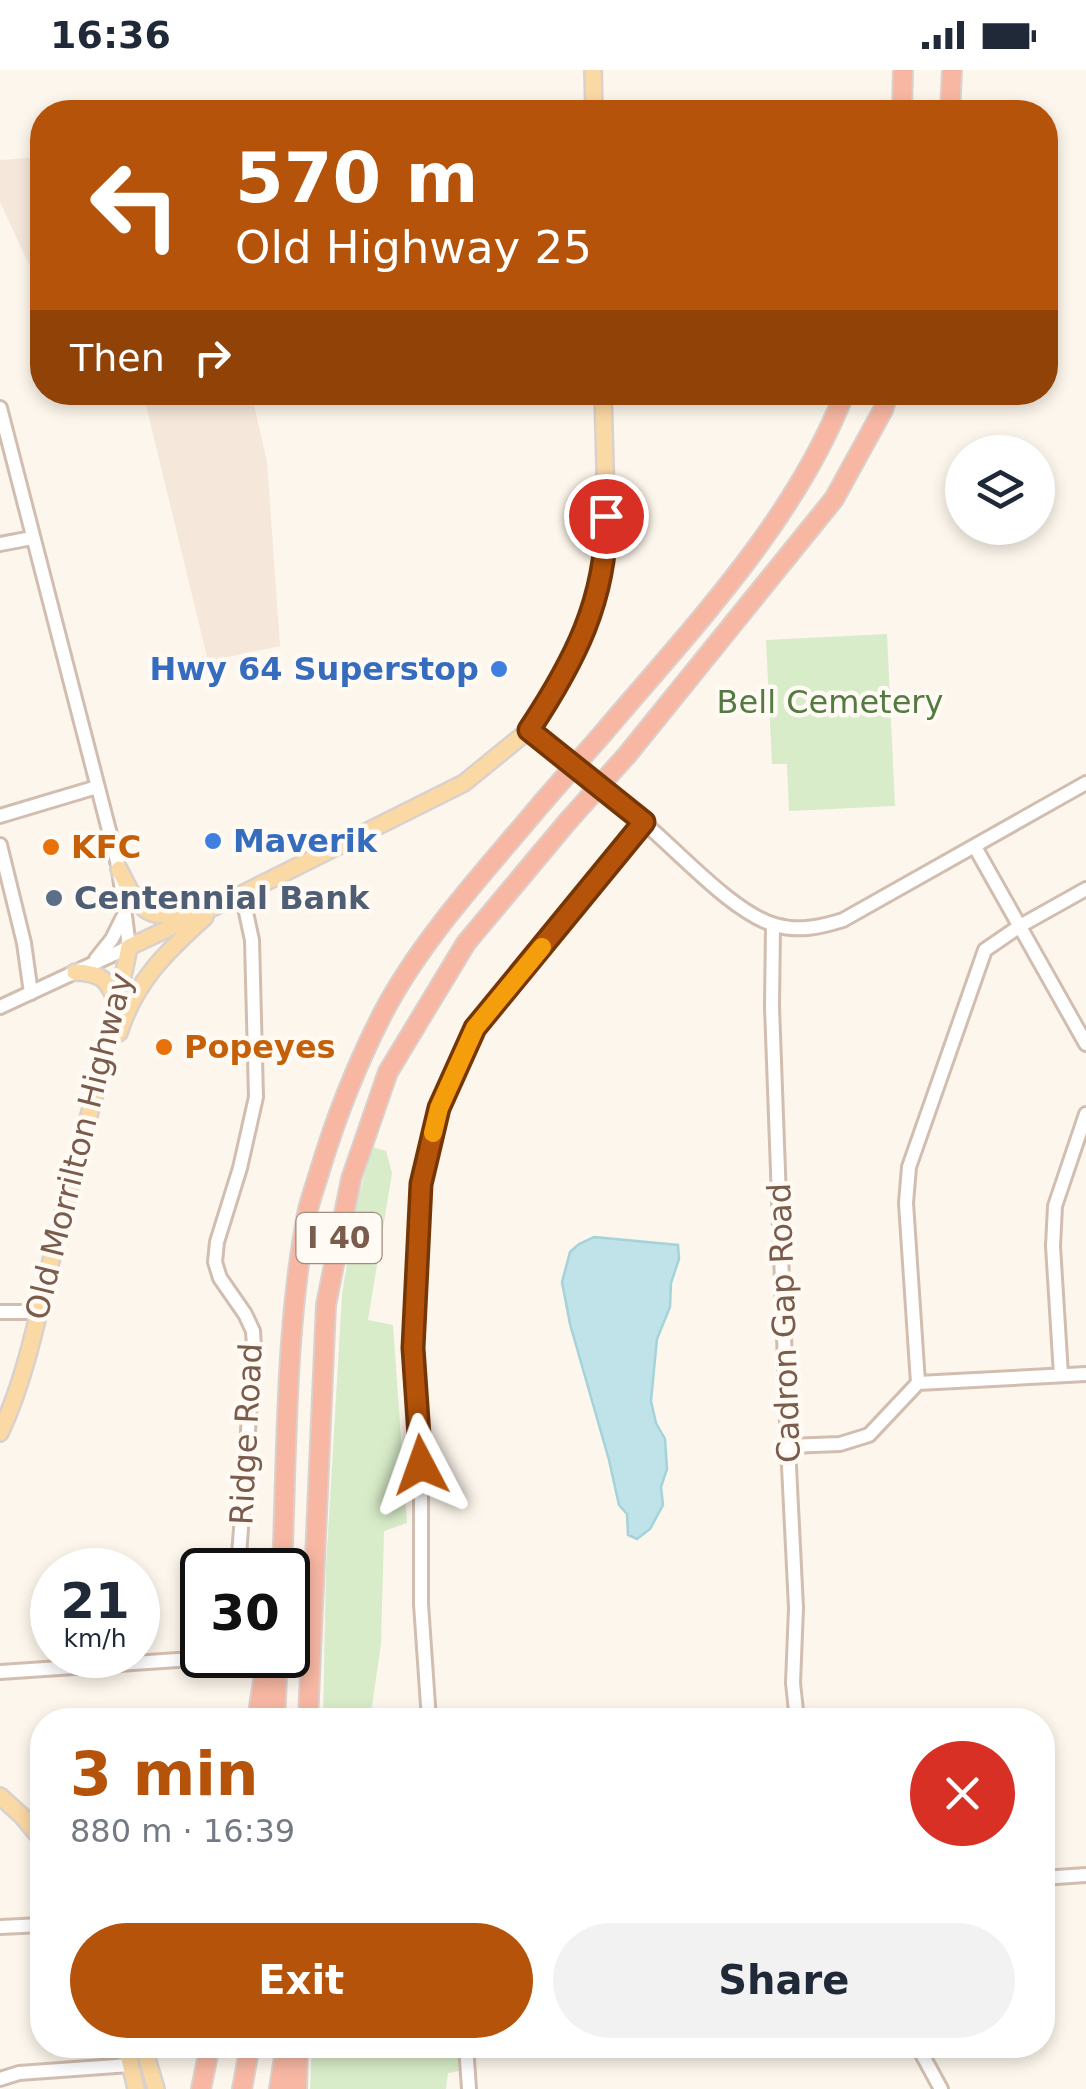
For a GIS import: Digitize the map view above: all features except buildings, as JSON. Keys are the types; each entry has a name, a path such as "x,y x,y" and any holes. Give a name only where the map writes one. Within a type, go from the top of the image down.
{"highway":[{"path":"903,70 903,100"},
{"path":"951,100 952,70"},
{"name":"I 40","path":"282,1548 294,1307 308,1210 332,1132 383,1013 458,905 779,518 815,457 839,405"},
{"name":"I 40","path":"309,1708 326,1306 350,1179 388,1072 466,943 627,755 834,498 885,405"},
{"path":"259,1708 263,1678"},
{"path":"276,1708 277,1678"},
{"path":"201,2089 207,2058"},
{"path":"242,2089 248,2058"},
{"path":"279,2089 284,2058"},
{"path":"297,2089 298,2058"}],"main road":[{"path":"593,70 594,100"},
{"name":"Old Morrilton Highway","path":"0,1433 38,1312 128,947 464,784 529,730 579,646 597,597 606,539 604,405"},
{"path":"118,869 134,900 155,914 181,913 242,894"},
{"path":"83,1136 139,986 167,950 208,915 242,894"},
{"path":"82,968 106,980 117,1003"},
{"path":"0,1796 30,1826"},
{"path":"129,2058 136,2089"},
{"path":"147,2058 156,2089"}],"street":[{"path":"0,408 118,869 128,947 0,1007"},
{"path":"0,544 32,538"},
{"path":"529,730 644,822 745,912 787,928 817,928 843,920 1086,783"},
{"path":"0,816 97,787"},
{"path":"428,1708 422,1604 421,1465 413,1348 421,1184 434,1127 475,1028 644,822"},
{"path":"0,844 24,942 28,994"},
{"path":"975,847 1086,1044"},
{"path":"918,1383 906,1203 909,1166 985,950 1086,890"},
{"name":"Ridge Road","path":"240,1548 253,1330 220,1278 215,1262 256,1096 252,940 242,894"},
{"path":"82,968 112,939 124,910"},
{"name":"Cadron Gap Road","path":"773,925 773,1027 796,1608 796,1708"},
{"path":"1061,1375 1052,1246 1055,1206 1086,1114"},
{"path":"0,1312 38,1312"},
{"path":"788,1446 840,1444 869,1435 918,1383 1086,1374"},
{"path":"0,1672 180,1658"},
{"path":"1055,1877 1086,1875"},
{"path":"0,1927 30,1926"},
{"path":"467,2058 469,2089"},
{"path":"924,2058 942,2089"},
{"path":"0,2079 19,2072 130,2064"}],"shaded area":[{"path":"30,158 30,266 0,202 0,160"},
{"path":"146,405 254,405 267,462 280,646 208,661"}],"green space":[{"name":"Bell Cemetery","path":"887,634 895,806 789,811 787,764 772,764 766,640"},
{"path":"372,1147 386,1151 392,1173 368,1320 393,1325 407,1523 384,1531 381,1644 372,1708 323,1708 326,1567 342,1295 356,1205"},
{"path":"311,2058 463,2058 464,2070 448,2073 446,2089 310,2089"}],"water":[{"path":"594,1237 678,1245 670,1307 657,1339 651,1401 665,1439 663,1505 650,1529 637,1539 628,1535 627,1514 619,1505 562,1282 570,1252"}],"slow traffic":[{"path":"433,1133 439,1108 475,1028 542,947"}],"place":[{"name":"Hwy 64 Superstop","path":"499,669"},
{"name":"Maverik","path":"213,841"},
{"name":"KFC","path":"51,847"},
{"name":"Centennial Bank","path":"54,898"},
{"name":"Popeyes","path":"164,1047"}],"route":[{"path":"421,1465 413,1348 421,1184 439,1108 475,1028 644,822 529,730 579,646 597,597 606,516"}]}
